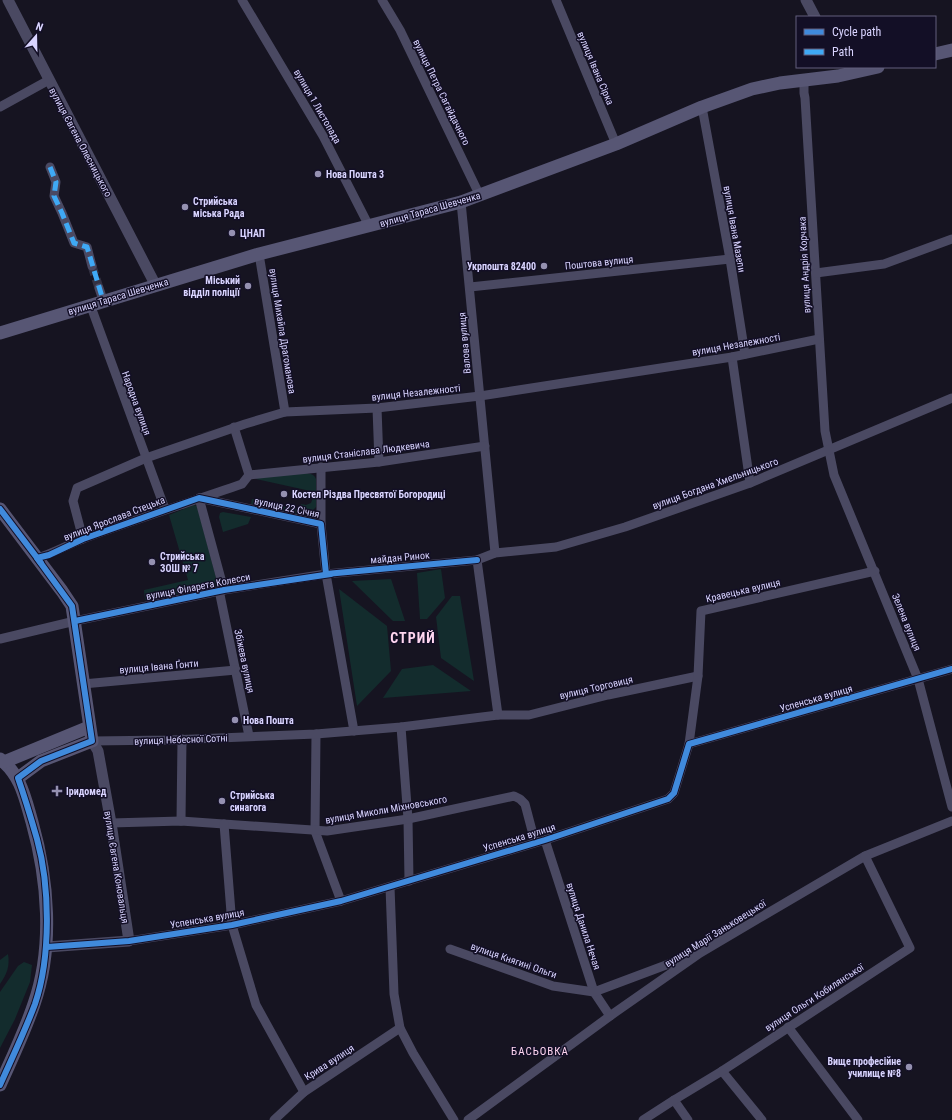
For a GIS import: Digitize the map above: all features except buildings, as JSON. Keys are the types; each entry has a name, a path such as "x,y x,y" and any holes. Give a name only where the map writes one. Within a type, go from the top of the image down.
{"main road":[{"path":"936,54 952,50"},
{"name":"вулиця Тараса Шевченка","path":"0,333 103,300 259,254 480,196 616,144 702,107 752,89 804,80 837,71 868,68"},
{"name":"вулиця Євгена Коновальця","path":"0,509 72,606 92,741"},
{"path":"0,1085 35,1003 42,977 47,947 46,897 37,840 18,778 2,760 89,727"},
{"name":"вулиця Небесної Сотні","path":"18,778 41,761 92,741"}],"street":[{"name":"вулиця Євгена Олесницького","path":"8,0 156,284"},
{"name":"вулиця 1 Листопада","path":"242,0 323,136 369,226"},
{"name":"вулиця Петра Сагайдачного","path":"382,0 400,30 480,196"},
{"name":"вулиця Івана Сірка","path":"556,0 616,144"},
{"path":"806,0 814,16"},
{"path":"0,107 49,80"},
{"name":"вулиця Андрія Корчака","path":"804,80 825,432 829,450"},
{"name":"вулиця Івана Мазепи","path":"702,107 730,259 745,354"},
{"path":"50,167 56,182 54,196 74,243 87,247 92,266"},
{"name":"Валова вулиця","path":"461,202 486,446 495,553"},
{"path":"816,273 884,264 952,239"},
{"name":"вулиця Михайла Драгоманова","path":"259,254 285,412"},
{"name":"Поштова вулиця","path":"470,286 730,259"},
{"path":"99,288 103,300"},
{"name":"Народна вулиця","path":"90,304 165,509"},
{"name":"вулиця Незалежності","path":"83,539 73,501 77,488 146,458 234,427 285,412 377,408 480,396 732,357 819,339"},
{"path":"732,357 750,484"},
{"name":"вулиця Богдана Хмельницького","path":"476,560 495,553 556,546 625,527 750,484 952,398"},
{"path":"377,408 378,462"},
{"path":"234,427 249,475"},
{"name":"вулиця Станіслава Людкевича","path":"249,475 378,462 486,446"},
{"name":"Зелена вулиця","path":"829,450 834,476 918,679 952,807"},
{"name":"вулиця 22 Січня","path":"321,468 321,524 326,574"},
{"name":"вулиця Ярослава Стецька","path":"37,558 49,555 83,539 165,509 242,484 249,475"},
{"name":"вулиця 22 Січня","path":"199,498 321,524"},
{"name":"Збіжева вулиця","path":"199,498 221,590 249,736"},
{"path":"326,574 354,731 402,727 498,715 476,560"},
{"name":"майдан Ринок","path":"326,574 476,560"},
{"name":"Кравецька вулиця","path":"689,744 698,676 701,611 875,572"},
{"name":"вулиця Філарета Колесси","path":"0,639 75,621 221,590 326,574"},
{"name":"Успенська вулиця","path":"47,947 129,941 232,925 341,901 540,841 668,799 674,793 689,744 952,669"},
{"name":"вулиця Івана Ґонти","path":"83,684 236,670"},
{"name":"вулиця Торговиця","path":"498,715 529,715 608,695 698,676"},
{"path":"402,727 408,819 409,881"},
{"name":"вулиця Небесної Сотні","path":"92,741 182,740 354,731"},
{"path":"316,734 315,831 341,901"},
{"path":"181,821 182,740"},
{"name":"вулиця Євгена Коновальця","path":"92,741 98,751 111,822 129,941"},
{"name":"вулиця Миколи Міхновського","path":"111,822 181,821 327,831 408,819 514,796 520,798 525,804 540,841"},
{"name":"вулиця Марії Заньковецької","path":"468,1120 610,1016 708,948 865,856 952,821"},
{"path":"224,824 232,925 256,1005 304,1092"},
{"name":"вулиця Данила Нечая","path":"540,841 594,992 610,1016"},
{"name":"вулиця Ольги Кобилянської","path":"644,1120 722,1071 910,948 865,856"},
{"path":"390,887 394,994 400,1028 413,1053 454,1120"},
{"path":"594,992 708,948"},
{"name":"вулиця Княгині Ольги","path":"450,949 553,986 594,992"},
{"path":"788,1027 858,1120"},
{"name":"Крива вулиця","path":"274,1120 304,1092 400,1028"},
{"path":"722,1071 762,1120"},
{"path":"674,1100 688,1120"}],"green space":[{"path":"305,473 312,474 316,479 316,507 310,513 298,514 251,504 252,499 300,510 301,504 306,505 311,503 315,492 256,479 257,477"},
{"path":"194,505 197,506 218,585 217,587 145,600 144,590 188,580 169,515"},
{"path":"223,512 251,517 248,524 223,532 219,517 220,513"},
{"path":"441,569 445,598 427,619 420,619 417,573"},
{"path":"391,579 405,621 393,621 352,581"},
{"path":"339,589 387,626 391,671 357,706"},
{"path":"452,596 460,596 474,681 441,658 436,617"},
{"path":"433,665 471,691 383,698 402,669"},
{"path":"8,954 9,962 7,970 0,984 0,960"},
{"path":"24,962 32,965 30,982 15,1019 0,1048 0,992 18,966"}],"tunnel":[{"path":"92,266 99,288"}],"marked path":[{"path":"50,167 56,182 54,196 74,243 87,247 103,300"}],"cycle path":[{"path":"0,1085 35,1004 44,965 46,944 46,899 41,858 37,839 18,778 41,761 92,741 72,606 37,558 49,555 83,539 199,498 321,524 326,574 477,560"},
{"path":"0,509 41,563"},
{"path":"75,621 224,590 331,574"},
{"path":"47,947 129,941 232,925 341,901 545,840 668,799 674,793 689,744 952,669"}],"place":[{"name":"Нова Пошта 3","path":"318,174"},
{"name":"Стрийська міська Рада","path":"185,207"},
{"name":"ЦНАП","path":"232,233"},
{"name":"Укрпошта 82400","path":"544,266"},
{"name":"Міський відділ поліції","path":"248,286"},
{"name":"Костел Різдва Пресвятої Богородиці","path":"284,494"},
{"name":"Стрийська ЗОШ № 7","path":"152,562"},
{"name":"Нова Пошта","path":"235,720"},
{"name":"Іридомед","path":"57,791"},
{"name":"Стрийська синагога","path":"222,801"},
{"name":"Вище професійне училище №8","path":"909,1067"}],"district":[{"name":"СТРИЙ","path":"413,638"},
{"name":"БАСЬОВКА","path":"540,1051"}]}
